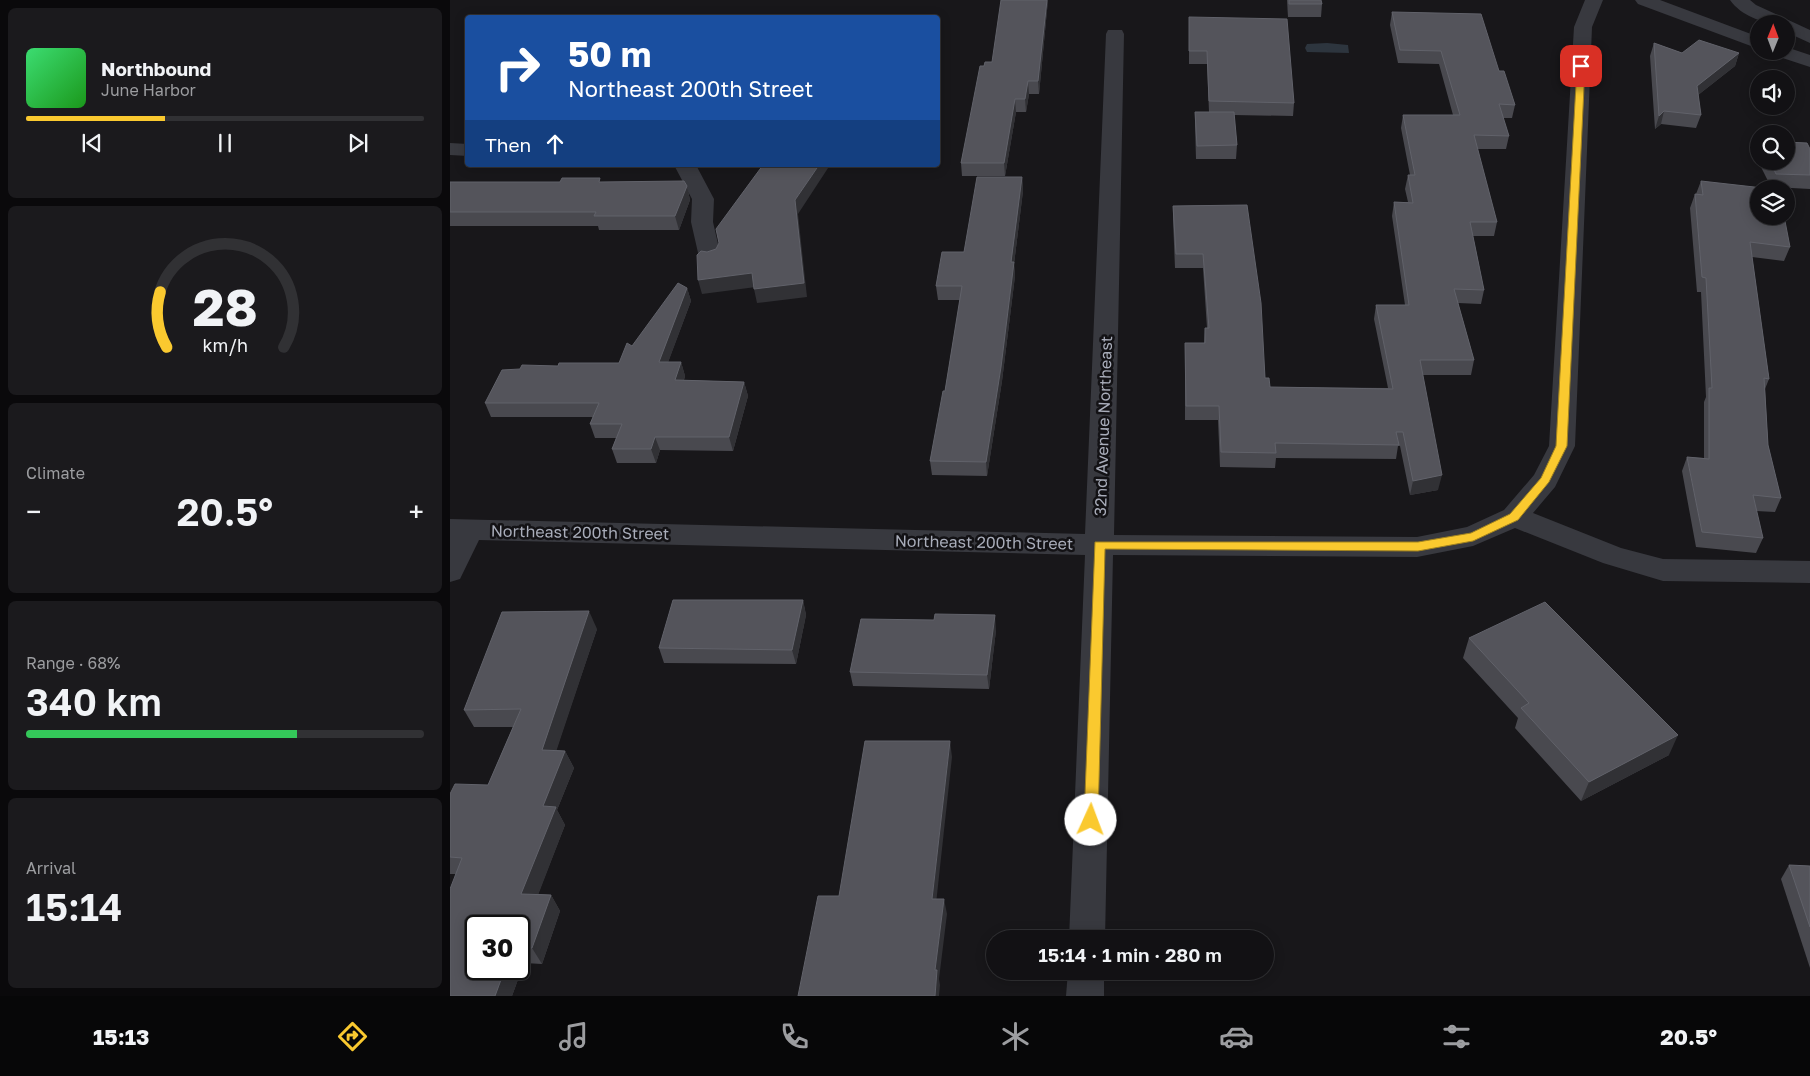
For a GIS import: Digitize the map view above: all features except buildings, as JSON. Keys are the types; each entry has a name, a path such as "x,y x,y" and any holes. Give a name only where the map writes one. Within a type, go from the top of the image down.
{"street":[{"path":"1594,0 1583,27 1562,446 1545,480 1514,517 1613,556 1664,570 1810,572"},
{"path":"1644,0 1750,40"},
{"path":"1739,0 1750,9 1763,15"},
{"path":"1795,30 1810,37"},
{"name":"32nd Avenue Northeast","path":"1087,930 1115,34"},
{"path":"1795,56 1810,61"},
{"path":"450,150 465,150"},
{"path":"686,167 703,199 702,222 710,256"},
{"name":"Northeast 200th Street","path":"459,529 1099,545 1418,547 1473,536 1514,517"},
{"path":"450,571 459,529"},
{"path":"1085,996 1086,980"}],"shaded area":[{"path":"1307,44 1348,45 1349,53 1307,52 1305,48"}],"route":[{"path":"1091,820 1099,545 1418,547 1473,536 1514,517 1545,480 1562,446 1581,66"}]}
